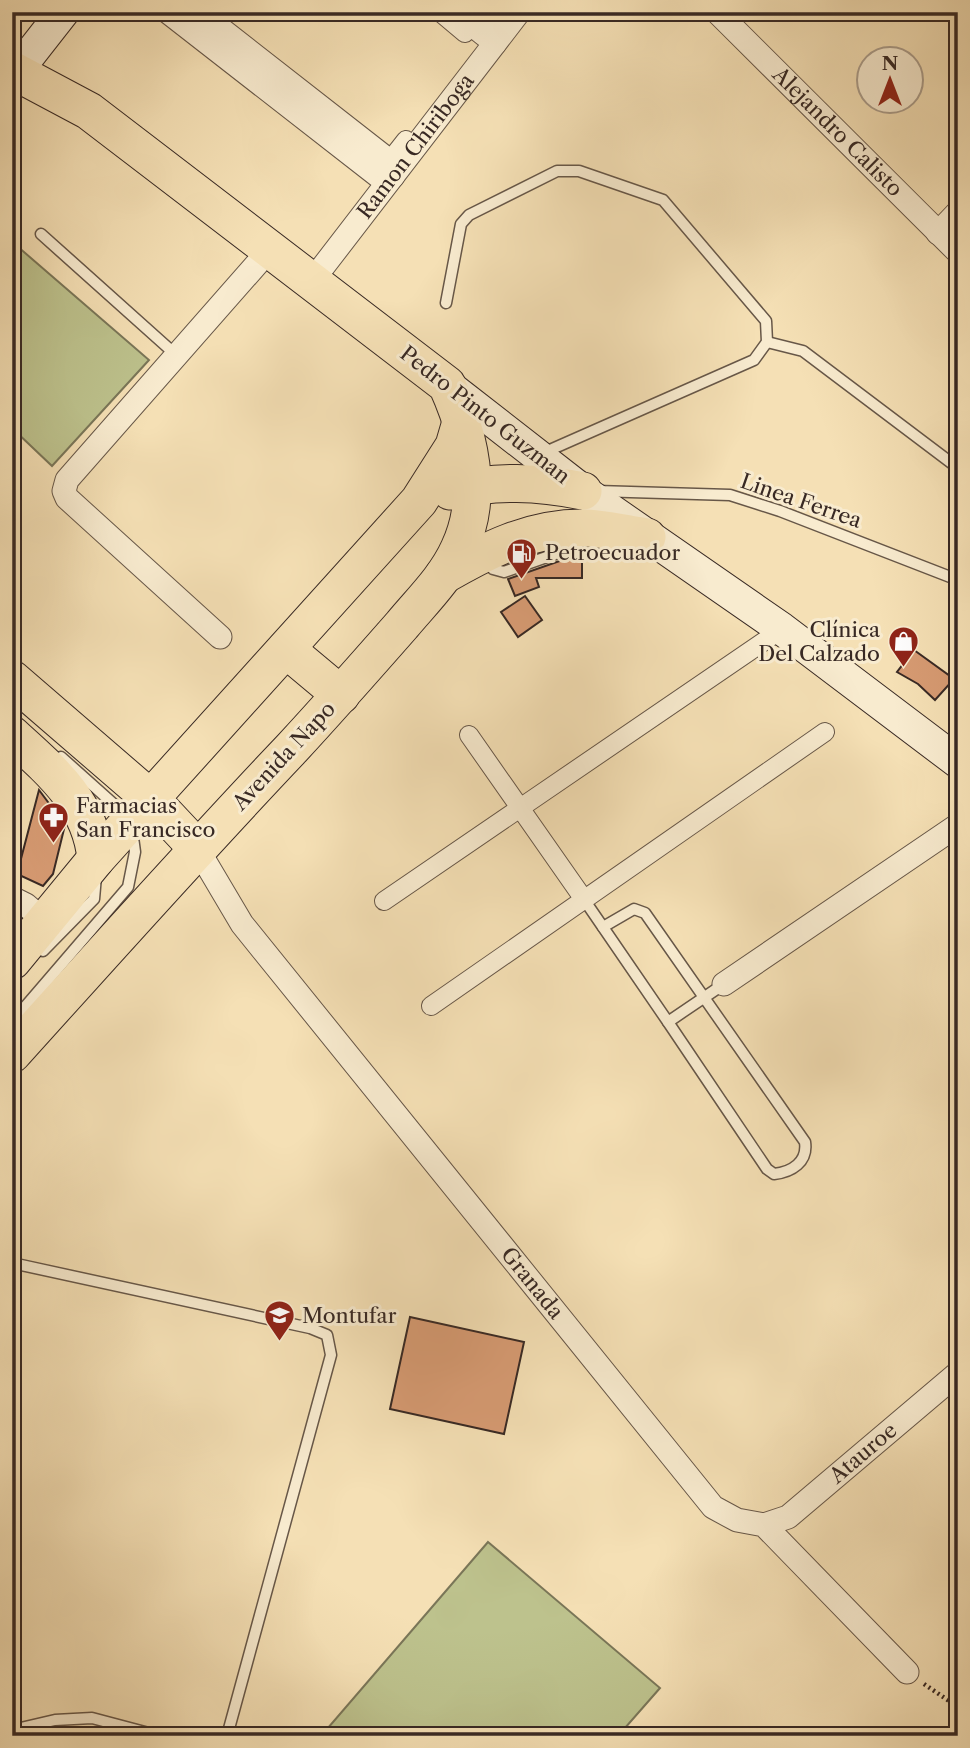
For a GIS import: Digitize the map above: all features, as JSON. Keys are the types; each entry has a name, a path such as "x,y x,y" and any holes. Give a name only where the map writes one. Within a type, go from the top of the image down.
{"main road":[{"path":"14,71 63,12"},
{"name":"Pedro Pinto Guzman","path":"14,71 89,111 583,491 782,629 958,762"},
{"name":"Avenida Napo","path":"12,1054 341,695 443,576 460,548 470,518 473,486 470,454 447,384"},
{"path":"21,962 96,859 419,501 450,454 461,422"},
{"path":"419,501 473,486 529,483 583,491"},
{"path":"443,576 489,548 541,531 583,527 647,537"},
{"path":"286,649 341,695"},
{"path":"12,678 141,809 198,848"},
{"path":"12,736 67,786 93,835 96,859"}],"street":[{"path":"164,12 385,177"},
{"path":"184,12 385,177"},
{"path":"203,12 391,159 480,44 440,12"},
{"path":"456,12 495,43"},
{"path":"475,12 494,27 505,12"},
{"name":"Ramon Chiriboga","path":"312,281 385,177 519,12"},
{"name":"Alejandro Calisto","path":"717,12 958,251"},
{"path":"938,233 958,212"},
{"path":"220,637 66,498 64,491 66,480 270,249"},
{"path":"384,901 782,629"},
{"path":"431,1006 825,732"},
{"path":"469,735 583,898"},
{"path":"724,984 958,825"},
{"name":"Granada","path":"198,848 242,925 713,1507 737,1520 764,1525"},
{"path":"12,898 26,905 47,923"},
{"name":"Atauroe","path":"764,1525 788,1517 958,1373"},
{"path":"764,1525 907,1672"}],"lane":[{"path":"446,303 461,223 469,215 557,171 579,171 663,200 765,321 767,342 754,360 538,456"},
{"path":"41,234 175,354"},
{"path":"767,342 803,351 958,468"},
{"name":"Linea Ferrea","path":"583,491 730,495 780,511 958,580"},
{"path":"12,1022 128,887 135,852 141,809 52,749"},
{"path":"21,962 93,899 96,859"},
{"path":"583,898 603,928 668,1022 767,1168 774,1174 781,1173 803,1161 807,1153 806,1142 640,909 603,928"},
{"path":"668,1022 724,984"},
{"path":"12,1263 310,1328 327,1335 331,1355 228,1736"},
{"path":"12,1730 55,1720 92,1718 160,1736"}],"path":[{"path":"907,1672 958,1707"}],"green space":[{"path":"17,246 149,360 52,466 12,428 12,250"},
{"path":"488,1542 660,1688 618,1736 321,1736"}],"building":[{"path":"571,557 582,557 582,578 536,578 539,587 515,596 508,579"},
{"path":"525,596 542,620 518,637 501,612"},
{"path":"914,650 954,679 935,700 918,684 897,672"},
{"path":"39,790 65,825 53,874 43,886 17,874"},
{"path":"410,1317 524,1342 504,1434 390,1409"}],"place":[{"name":"Petroecuador","path":"522,580"},
{"name":"Clínica Del Calzado","path":"903,669"},
{"name":"Farmacias San Francisco","path":"53,845"},
{"name":"Montufar","path":"279,1343"}]}
